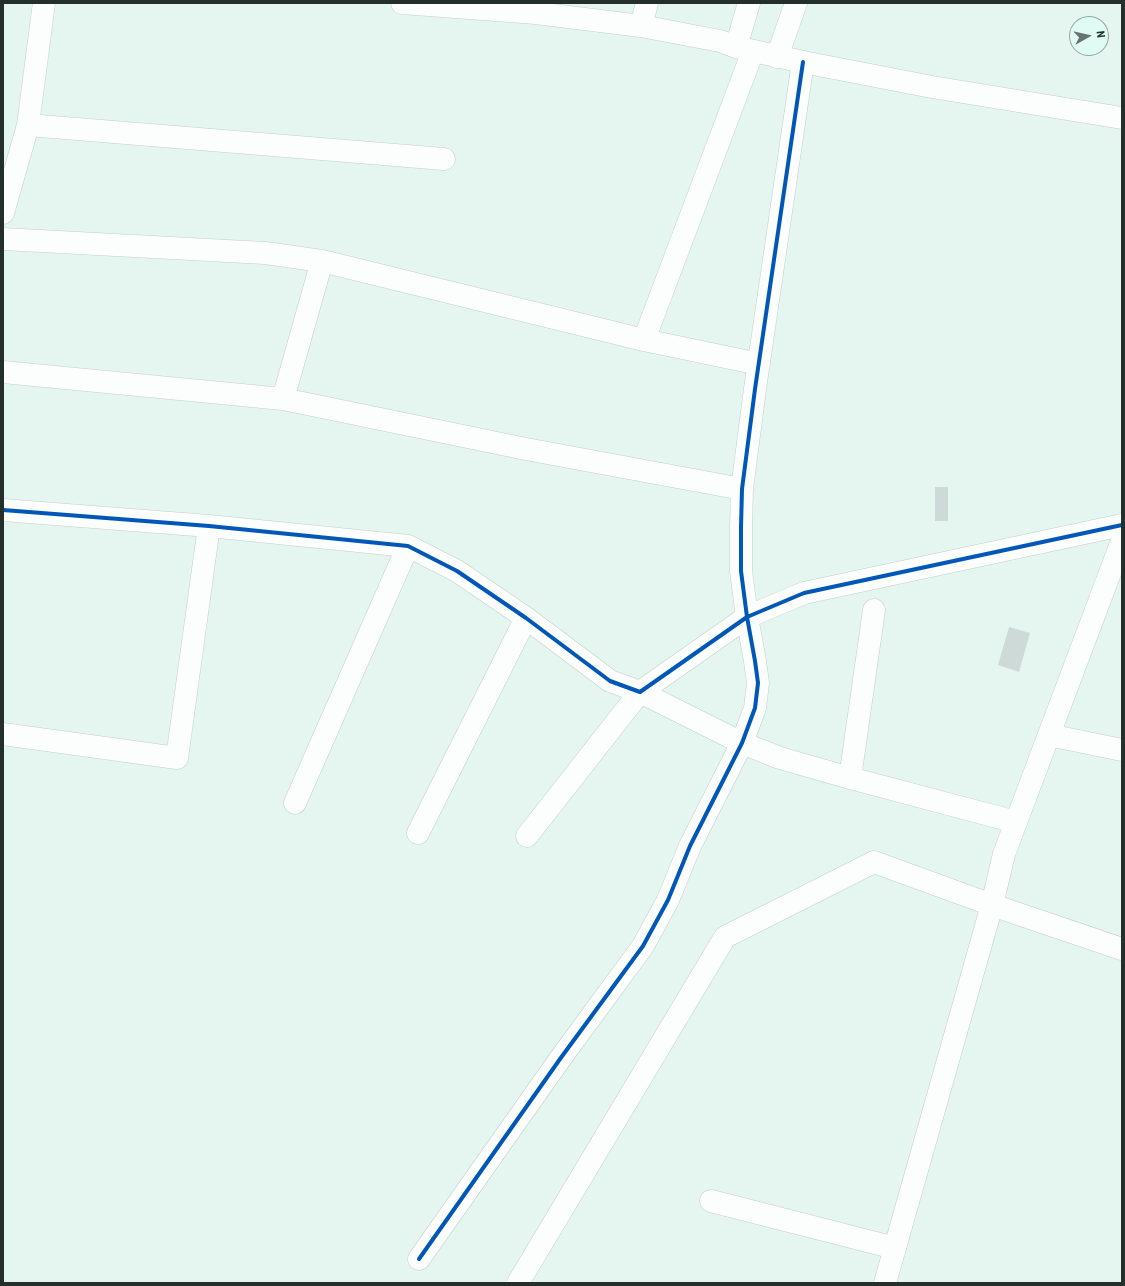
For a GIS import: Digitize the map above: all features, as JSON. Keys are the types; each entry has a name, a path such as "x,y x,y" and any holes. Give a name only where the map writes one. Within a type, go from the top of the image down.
{"street":[{"path":"3,213 28,125 44,3"},
{"path":"402,3 537,8 720,41 744,49 777,57 932,87 1122,118"},
{"path":"641,26 647,3"},
{"path":"644,340 744,49 749,3"},
{"path":"777,57 796,3"},
{"path":"419,1259 560,1059 643,946 668,900 690,846 742,743 755,708 758,683 741,572 742,489 804,62"},
{"path":"28,125 444,159"},
{"path":"3,239 265,253 322,261 644,340 759,364"},
{"path":"283,399 322,261"},
{"path":"3,372 283,399 526,449 742,489"},
{"path":"3,510 209,526 408,546 458,571 526,618 610,681 640,692 742,743 780,758 1016,822"},
{"path":"527,836 640,692 747,617 804,593 1122,525"},
{"path":"3,734 177,758 209,526"},
{"path":"886,1283 992,905 1004,854 1122,541"},
{"path":"295,803 408,546"},
{"path":"850,778 874,610"},
{"path":"418,833 526,618"},
{"path":"1049,735 1122,750"},
{"path":"518,1283 725,936 874,862 992,905 1122,949"},
{"path":"711,1202 895,1248"}],"building":[{"path":"935,487 948,487 948,521 935,521"},
{"path":"1009,627 1030,633 1019,672 998,665"}],"cycle path":[{"path":"419,1259 560,1059 643,946 668,900 690,846 742,743 755,708 758,683 741,571 742,489 755,389 803,62"},
{"path":"3,510 209,526 408,546 457,571 526,618 610,681 640,692 747,617 804,593 1122,525"}]}
